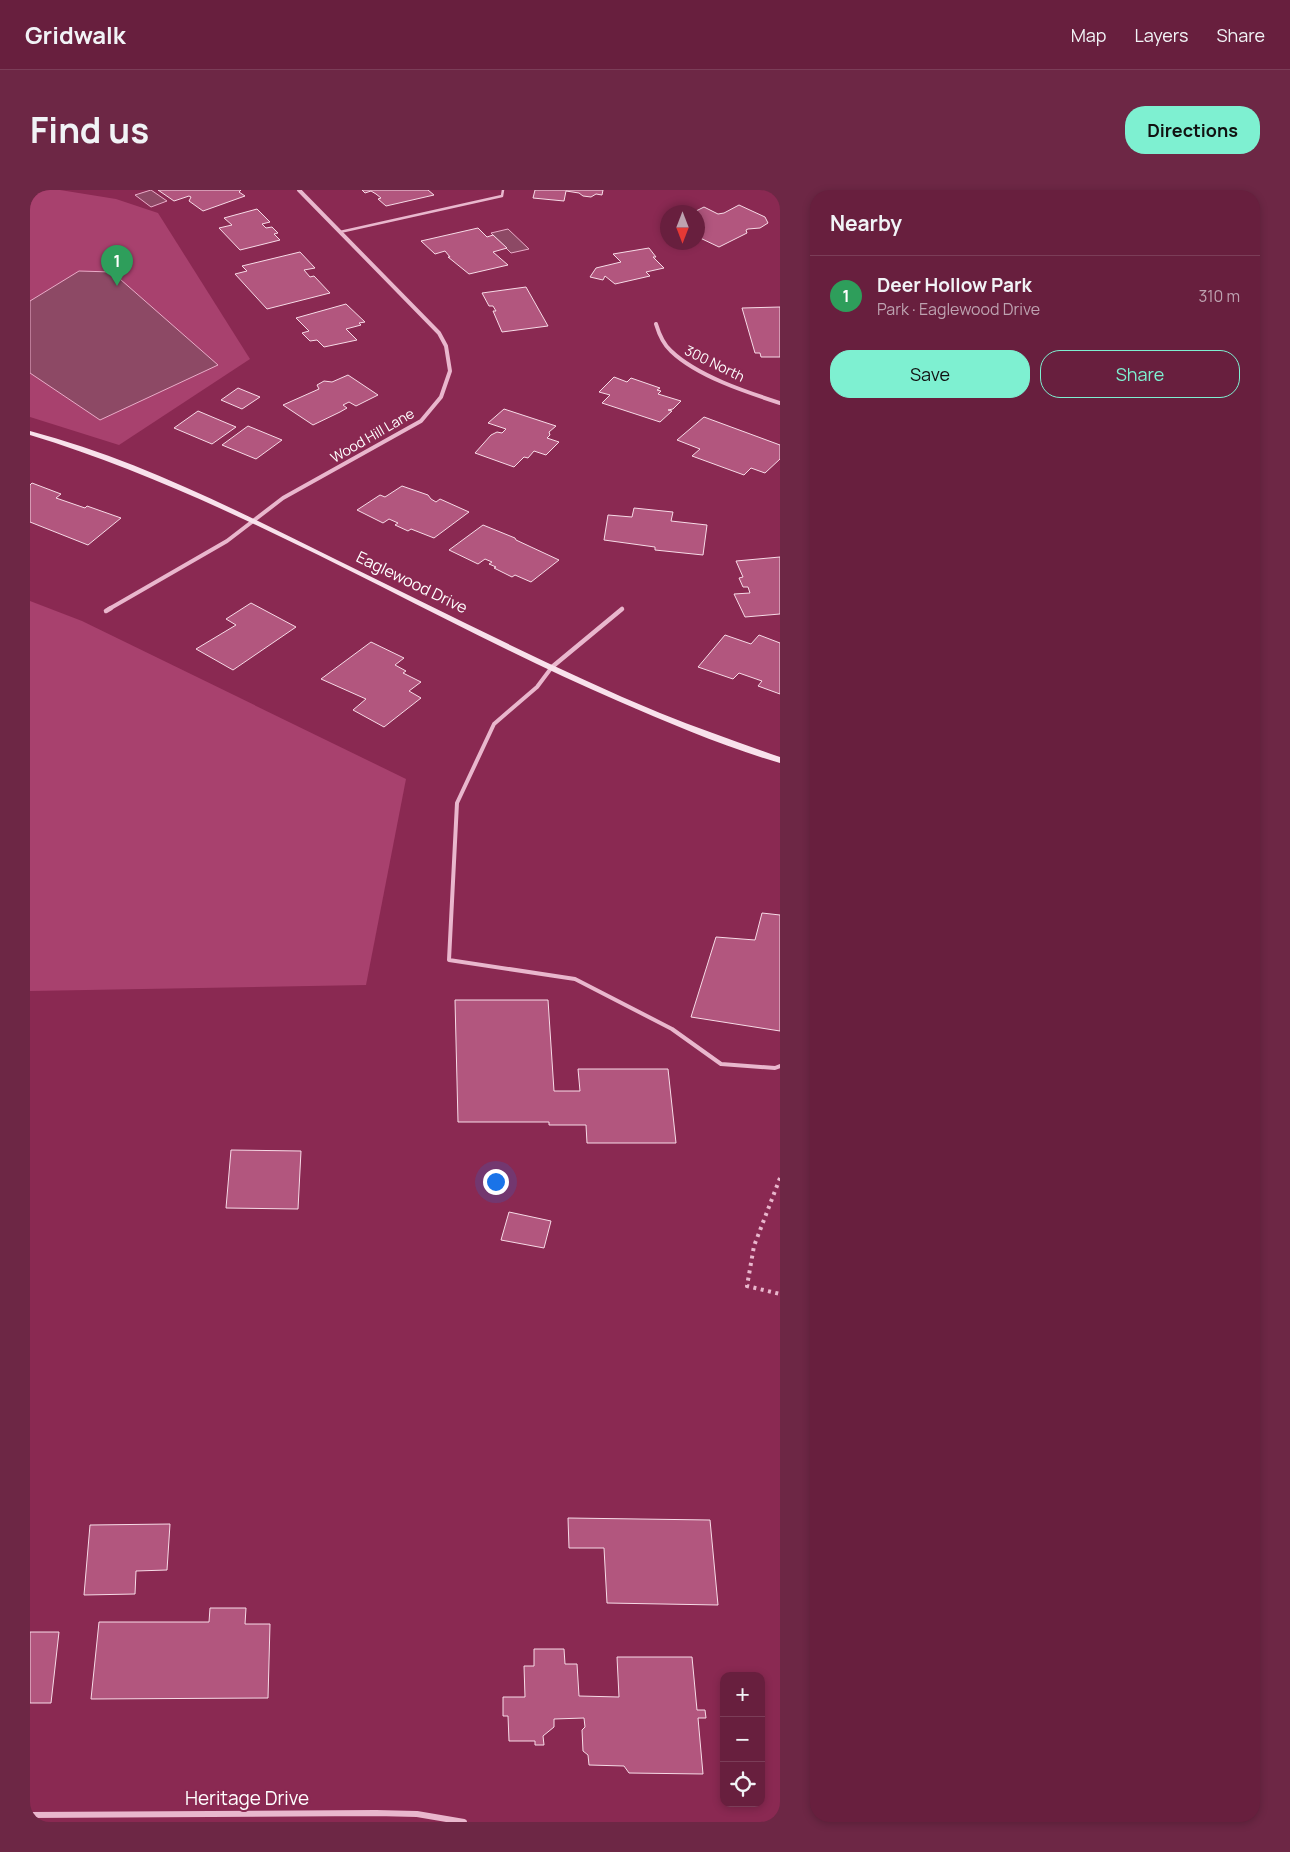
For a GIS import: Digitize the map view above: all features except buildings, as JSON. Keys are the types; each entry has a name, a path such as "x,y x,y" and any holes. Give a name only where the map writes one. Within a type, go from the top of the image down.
{"main road":[{"name":"Eaglewood Drive","path":"30,433 76,446 131,467 254,521 552,667 663,718 780,760"}],"street":[{"name":"Wood Hill Lane","path":"106,611 217,547 283,498 404,432 432,410 447,384 450,371 449,358 446,346 439,333 299,190"},
{"name":"300 North","path":"656,324 666,346 681,360 749,392 780,403"},
{"path":"552,667 622,609"},
{"name":"Heritage Drive","path":"30,1815 417,1814 464,1822"}],"lane":[{"path":"340,232 502,196 503,190"},
{"path":"552,667 538,687 494,724 457,803 449,960 576,979 672,1029 721,1064 775,1068 780,1066"}],"path":[{"path":"780,1178 754,1246 746,1286 780,1294"}],"shaded area":[{"path":"30,190 60,190 116,199 158,213 250,359 119,445 30,417"},
{"path":"151,190 167,201 151,207 135,195"},
{"path":"508,229 529,249 511,253 491,233"},
{"path":"79,271 112,272 218,365 100,420 30,373 30,301"},
{"path":"30,601 82,621 406,779 366,985 30,991"}],"place":[{"name":"Deer Hollow Park","path":"117,286"}]}
